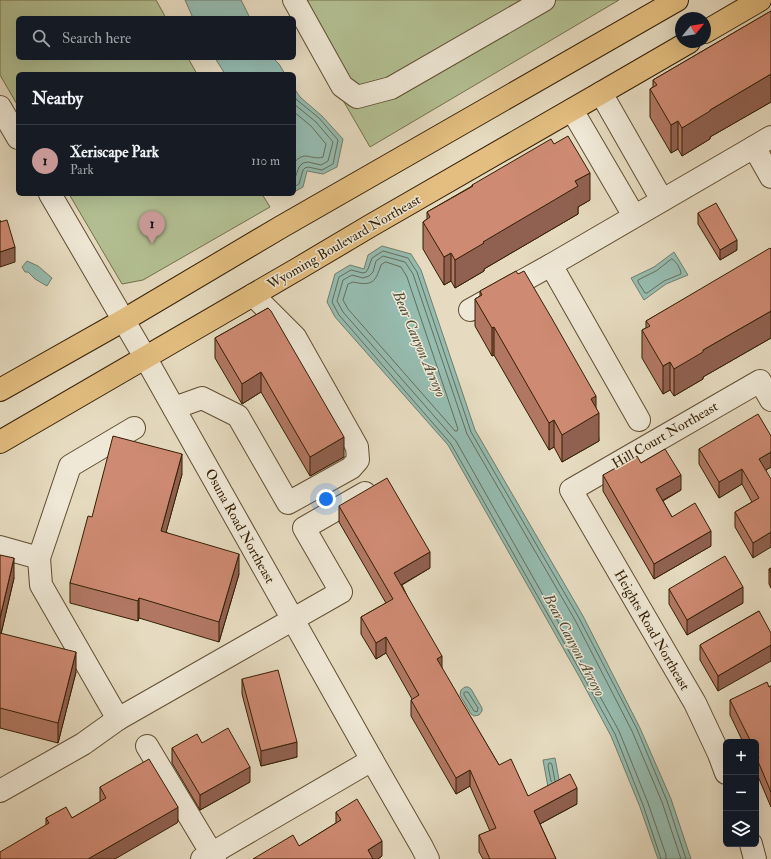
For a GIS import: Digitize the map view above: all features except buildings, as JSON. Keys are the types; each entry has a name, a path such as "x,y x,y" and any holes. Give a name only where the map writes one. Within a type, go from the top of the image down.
{"main road":[{"path":"0,390 124,320 281,227 677,0"},
{"path":"711,29 760,0"},
{"name":"Wyoming Boulevard Northeast","path":"0,442 679,48"}],"street":[{"path":"294,0 342,86 357,97 391,88 544,0"},
{"path":"601,93 662,200"},
{"path":"0,107 16,135"},
{"path":"572,110 634,216"},
{"path":"470,310 551,265 762,142 771,177"},
{"name":"Osuna Road Northeast","path":"51,196 124,320 428,859"},
{"path":"551,265 639,420"},
{"path":"174,408 202,398 238,416 288,503 351,468 358,460 357,447 295,337 253,295"},
{"name":"Hill Court Northeast","path":"571,490 760,381 771,400"},
{"path":"118,719 41,585 39,558 70,466 134,428"},
{"path":"0,791 83,744 118,719 341,592 304,528 380,484"},
{"name":"Heights Road Northeast","path":"571,490 695,703 723,765"},
{"path":"0,547 39,558"},
{"path":"147,746 209,857 372,760"},
{"path":"752,847 755,859"}],"green space":[{"path":"0,0 156,0 165,16 16,16 16,60 189,60 196,72 16,72 16,103 0,75"},
{"path":"285,0 619,0 370,147 296,19 296,16 294,16"},
{"path":"70,196 263,196 270,207 143,280 122,284"}],"water":[{"path":"185,0 241,0 249,16 192,16"},
{"path":"216,60 275,60 284,72 224,72"},
{"path":"296,91 300,97 322,116 343,139 337,167 323,174 307,171 303,187 296,191"},
{"name":"Bear Canyon Arroyo","path":"382,246 411,254 421,270 475,430 583,616 640,728 671,799 691,859 658,859 640,807 611,736 580,678 448,445 335,317 327,302 335,274 350,265 364,269 368,255"},
{"path":"674,252 688,275 666,284 644,300 631,278 654,267"},
{"path":"27,261 38,266 52,278 47,286 35,279 28,272 25,272 22,267"},
{"path":"465,687 471,689 482,708 479,715 474,716 471,714 460,695 461,690"},
{"path":"555,758 560,785 548,787 543,760"}],"place":[{"name":"Xeriscape Park","path":"152,244"}]}
